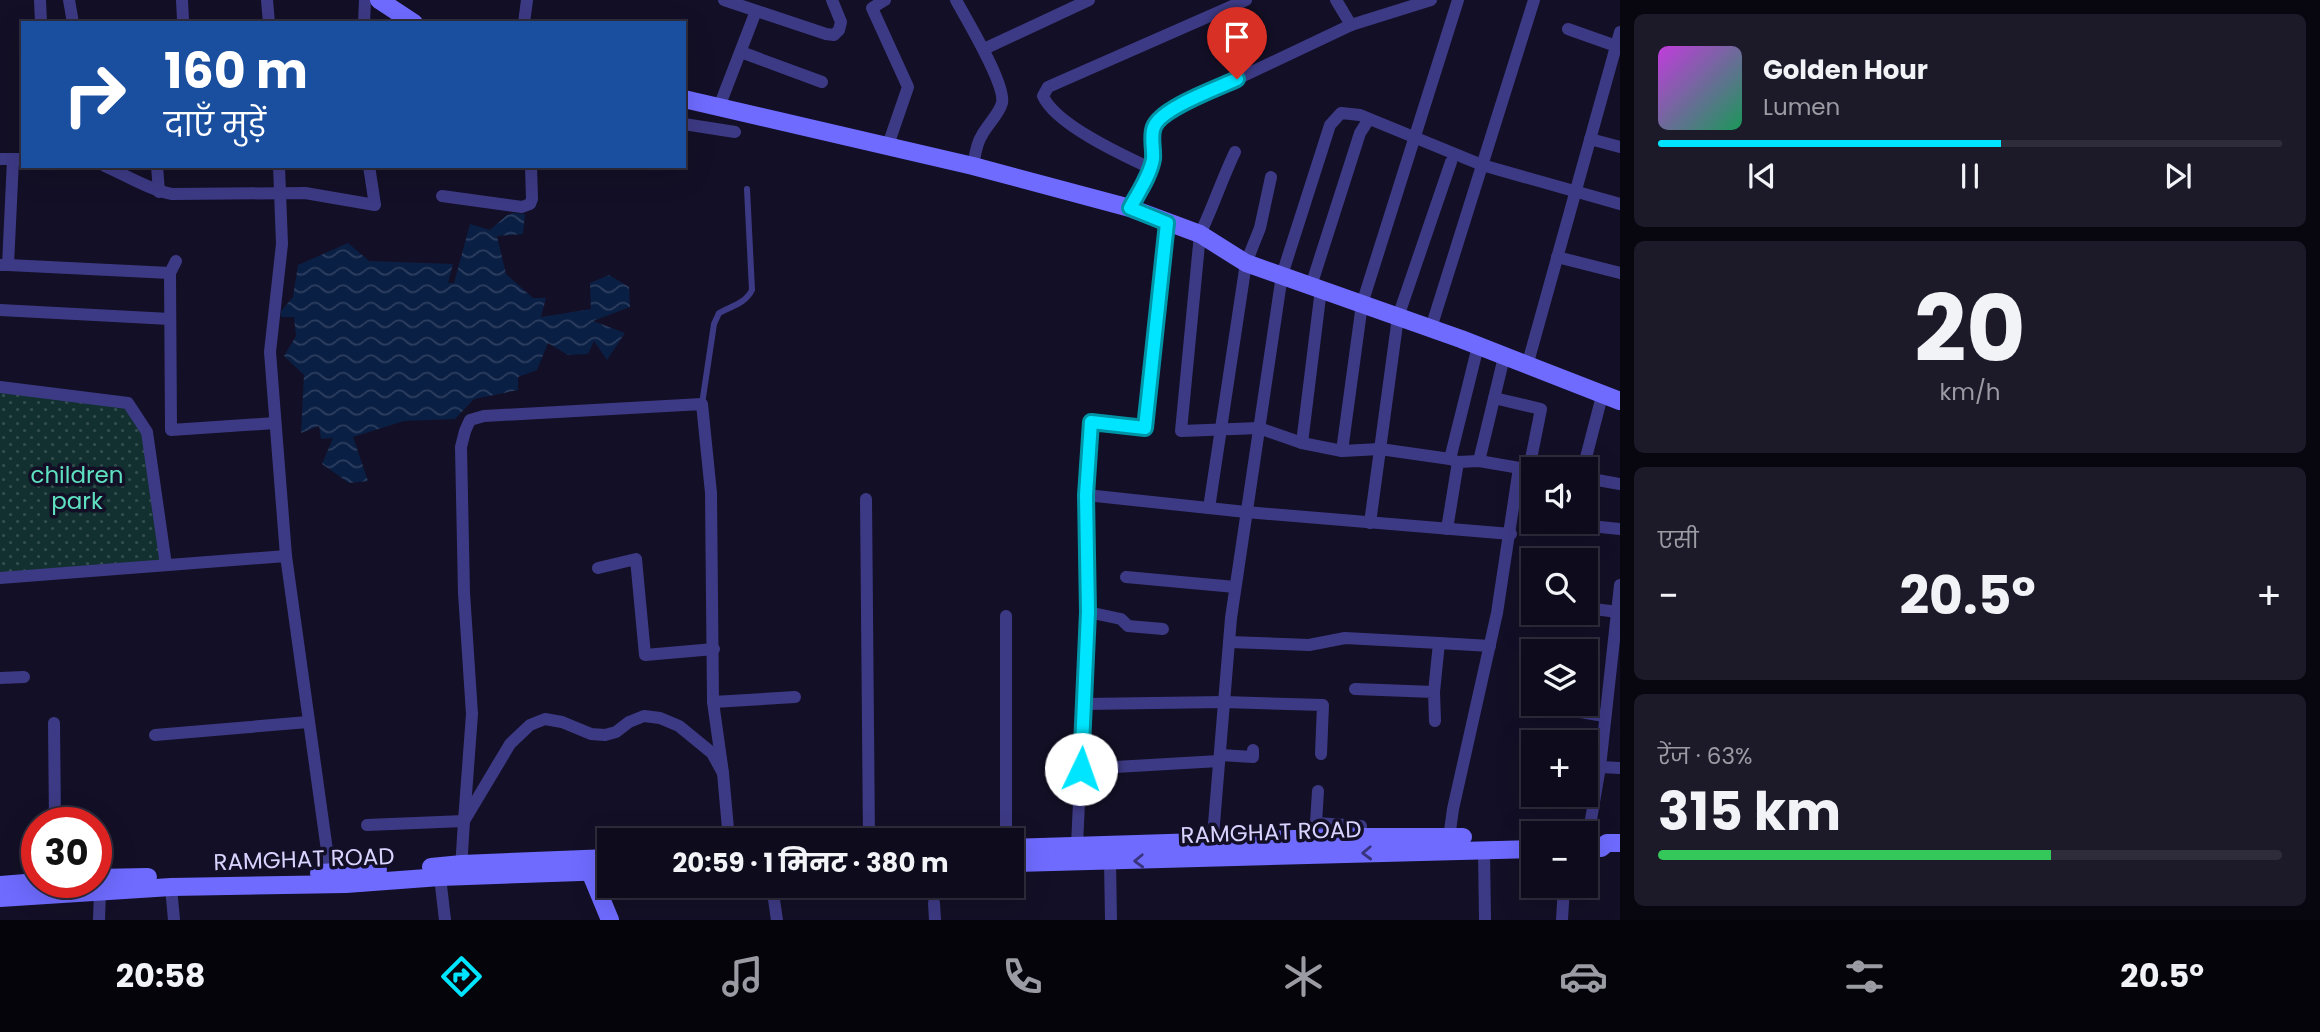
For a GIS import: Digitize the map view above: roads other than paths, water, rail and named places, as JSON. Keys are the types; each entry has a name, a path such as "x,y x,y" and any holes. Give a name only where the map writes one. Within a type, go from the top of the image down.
{"main road":[{"path":"379,0 411,21"},
{"path":"686,99 973,166 1130,208 1200,234 1246,263 1431,328 1620,401"},
{"name":"RAMGHAT ROAD","path":"1024,863 1110,861 1360,837 1521,837"},
{"name":"RAMGHAT ROAD","path":"1024,847 1077,845 1212,850 1521,849"},
{"name":"RAMGHAT ROAD","path":"588,866 597,863"},
{"path":"588,866 610,920"},
{"name":"RAMGHAT ROAD","path":"112,885 171,887 330,872 588,866 597,868"},
{"name":"RAMGHAT ROAD","path":"112,885 257,880 346,884 440,877 461,870"},
{"path":"0,885 21,883"},
{"name":"RAMGHAT ROAD","path":"0,898 21,894"}],"street":[{"path":"40,0 41,21"},
{"path":"69,0 73,21"},
{"path":"182,0 183,20"},
{"path":"267,0 269,21"},
{"path":"364,21 365,0"},
{"path":"724,0 834,35 841,22 832,0"},
{"path":"885,0 872,8 908,86 887,148"},
{"path":"956,0 984,49 1002,93 1002,101 980,137 973,166"},
{"path":"984,49 1089,0"},
{"path":"1150,168 1083,133 1047,104 1043,96 1048,87 1246,0"},
{"path":"1336,0 1351,25"},
{"path":"1130,208 1153,158 1153,128 1169,111 1351,25 1431,0"},
{"path":"1342,451 1362,304 1458,0"},
{"path":"1431,328 1534,0"},
{"path":"525,21 531,2"},
{"path":"719,107 756,11"},
{"path":"1568,29 1616,46"},
{"path":"1527,366 1620,32"},
{"path":"741,52 822,82"},
{"path":"1212,850 1235,587 1282,275 1330,125 1341,113 1360,115 1482,165 1620,204"},
{"path":"1302,443 1316,288 1360,133 1369,120"},
{"path":"686,124 735,132"},
{"path":"1590,139 1620,147"},
{"path":"1236,152 1217,189 1200,234 1181,431 1259,428 1302,443 1342,451 1380,449 1521,468"},
{"path":"12,159 4,265 170,273"},
{"path":"1370,523 1398,317 1451,162"},
{"path":"110,168 159,192 172,194 305,193 375,205 369,168"},
{"path":"158,168 159,192"},
{"path":"279,168 282,244 270,352 275,423 286,556 330,872"},
{"path":"442,196 522,207 530,204 532,199 531,168"},
{"path":"1209,508 1246,263 1260,228 1270,177"},
{"path":"1077,845 1088,612 1086,495 1091,422 1145,428 1167,223"},
{"path":"1557,257 1620,273"},
{"path":"176,261 170,273 171,430 275,423"},
{"path":"0,310 170,319"},
{"path":"1447,529 1454,461 1478,346"},
{"path":"1479,461 1504,357"},
{"path":"0,387 128,403 147,432 166,565"},
{"path":"1586,457 1602,396"},
{"path":"1494,398 1541,409 1530,457"},
{"path":"461,870 472,714 464,593 461,447 464,431 470,420 484,416 702,404 711,493 713,702 728,828"},
{"path":"1598,480 1620,484"},
{"path":"1449,838 1521,493"},
{"path":"1086,495 1246,512 1511,534"},
{"path":"866,499 869,828"},
{"path":"1598,527 1620,529"},
{"path":"0,578 286,556"},
{"path":"598,568 636,559 645,655 714,649"},
{"path":"1126,577 1235,587"},
{"path":"1590,821 1600,767 1604,716 1616,665 1620,585"},
{"path":"1598,610 1618,612"},
{"path":"1088,612 1121,619 1128,626 1163,629"},
{"path":"1006,616 1006,828"},
{"path":"1229,642 1310,645 1345,638 1490,646"},
{"path":"1434,721 1439,643"},
{"path":"0,678 24,677"},
{"path":"1355,689 1434,692"},
{"path":"713,702 795,697"},
{"path":"1084,705 1224,702 1323,705 1321,754"},
{"path":"1598,715 1604,716"},
{"path":"464,821 510,744 530,725 545,719 562,722 592,734 605,735 616,732 629,722 644,716 660,718 679,726 701,743 712,753 723,773"},
{"path":"155,735 308,722"},
{"path":"54,723 55,807"},
{"path":"1081,769 1253,757 1253,750"},
{"path":"1600,767 1620,768"},
{"path":"1318,791 1316,823 1361,826 1360,837"},
{"path":"367,825 464,821"},
{"path":"1484,850 1485,920"},
{"path":"1110,861 1111,920"},
{"path":"440,877 445,920"},
{"path":"171,887 174,920"},
{"path":"98,898 99,920"},
{"path":"774,898 777,920"},
{"path":"1562,920 1563,898"},
{"path":"934,903 935,920"}],"lane":[{"path":"702,404 714,324 719,313 742,303 752,290 747,189"}],"water":[{"path":"525,214 523,234 497,236 506,274 533,298 546,298 541,317 591,309 590,283 609,275 629,287 630,307 593,321 625,333 607,360 594,341 588,354 568,355 548,343 537,370 518,377 518,390 474,399 455,419 404,421 353,437 368,481 349,483 322,464 333,438 321,439 319,426 301,433 304,375 284,356 296,336 294,317 281,317 281,311 293,297 298,265 348,243 369,261 453,264 448,283 454,283 470,224 490,230 507,215"}],"park label":[{"name":"children park","path":"77,488"}]}
